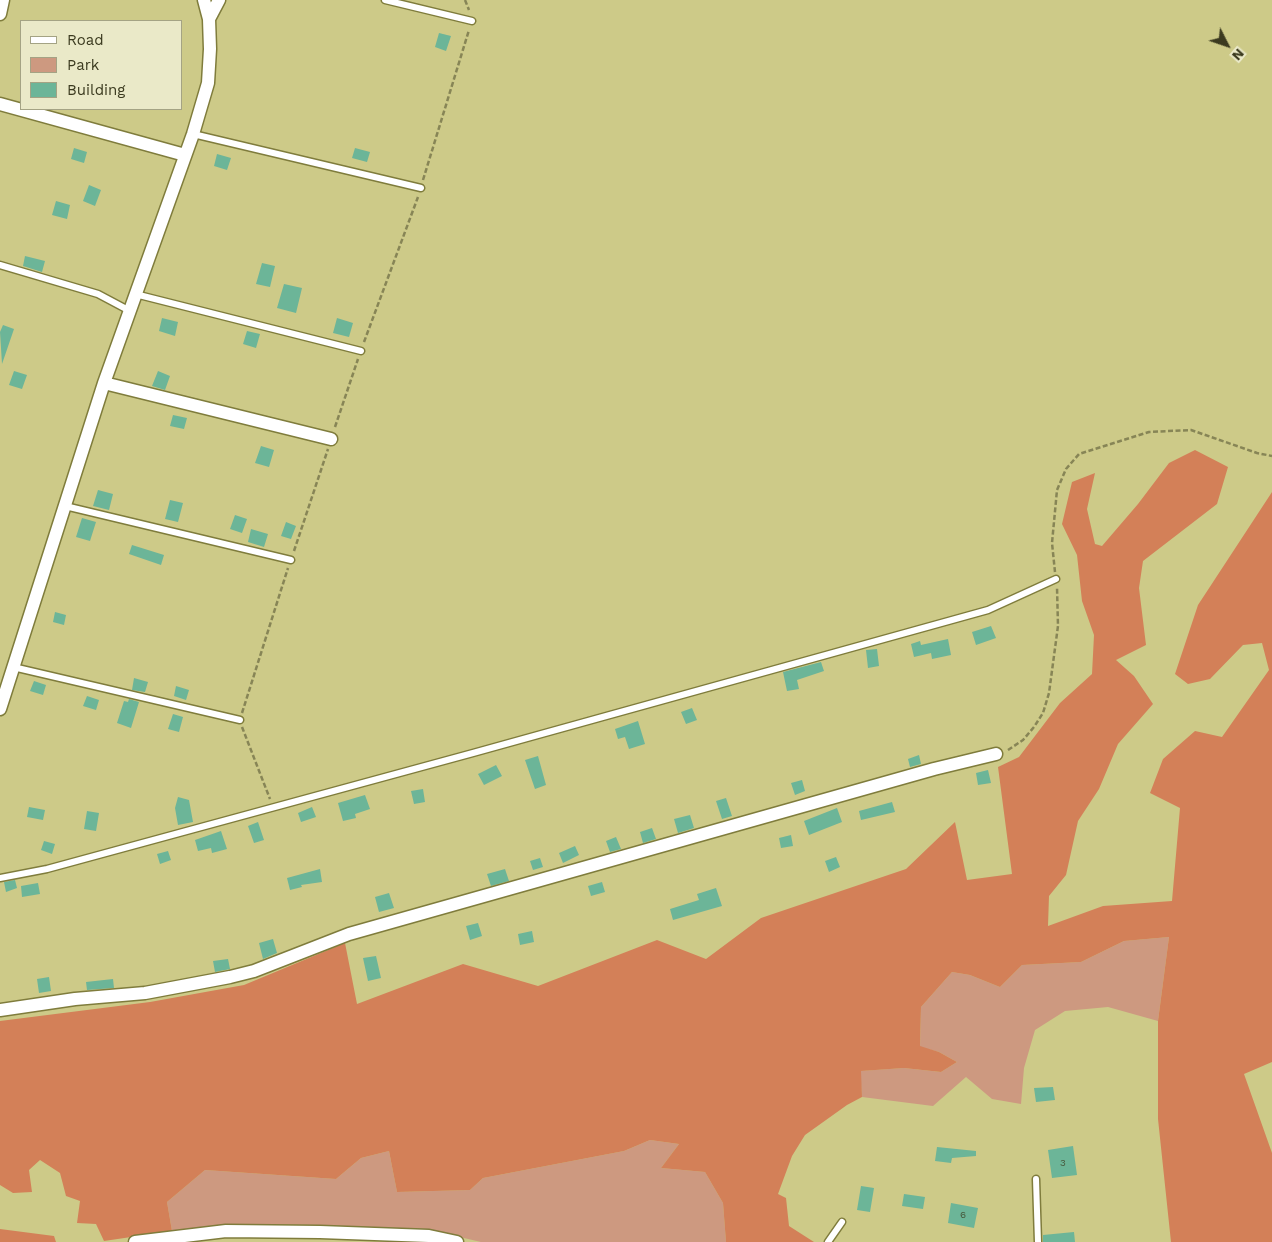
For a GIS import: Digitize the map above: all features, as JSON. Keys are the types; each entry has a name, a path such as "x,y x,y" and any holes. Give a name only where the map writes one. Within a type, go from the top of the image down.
{"street":[{"path":"0,14 3,0"},
{"path":"0,709 104,383 193,134 208,83 209,19 204,0"},
{"path":"209,19 219,0"},
{"path":"0,104 20,110"},
{"path":"22,110 185,155"},
{"path":"104,383 331,439"},
{"path":"0,1010 75,999 145,993 254,971 349,934 934,769 996,754"},
{"path":"135,1242 236,1231 429,1236 457,1242"}],"lane":[{"path":"385,0 472,21"},
{"path":"193,134 421,188"},
{"path":"0,265 98,294 130,311"},
{"path":"135,294 361,350"},
{"path":"65,506 291,560"},
{"path":"0,878 47,868 274,807 988,610 1056,579"},
{"path":"13,667 240,720"},
{"path":"1036,1179 1038,1242"},
{"path":"828,1242 828,1239 842,1222"}],"path":[{"path":"274,807 240,720 361,350 421,188 472,21 465,0"},
{"path":"996,754 1008,750 1022,740 1043,713 1049,693 1057,646 1059,610 1052,543 1057,490 1066,469 1079,454 1149,432 1191,430 1257,453 1272,456"}],"green space":[{"path":"1169,937 1158,1021 1108,1007 1065,1011 1035,1030 1024,1068 1021,1104 992,1099 966,1077 933,1106 862,1097 860,1071 904,1068 941,1072 957,1062 939,1052 920,1047 921,1007 952,972 970,975 1000,987 1022,965 1081,962 1124,941"},
{"path":"650,1140 679,1144 661,1168 705,1172 723,1203 726,1242 481,1242 430,1230 317,1225 228,1224 172,1231 167,1202 205,1170 336,1179 361,1158 389,1151 397,1192 470,1190 483,1178 624,1151"}],"shaded area":[{"path":"1195,450 1228,467 1217,504 1143,561 1139,588 1146,645 1116,660 1134,676 1153,704 1118,744 1099,789 1078,821 1066,875 1049,896 1048,926 1103,906 1172,901 1180,808 1150,793 1163,759 1195,731 1222,737 1269,670 1262,643 1243,645 1210,679 1188,684 1175,674 1198,605 1272,492 1272,1062 1244,1074 1272,1153 1272,1242 1171,1242 1158,1119 1158,1021 1169,937 1124,941 1081,962 1022,965 1000,987 970,975 952,972 921,1007 920,1046 939,1052 957,1062 941,1072 904,1068 861,1071 862,1097 847,1105 805,1135 792,1156 778,1194 786,1198 789,1226 814,1242 726,1242 723,1203 705,1172 661,1168 679,1144 650,1140 624,1151 483,1178 470,1190 397,1192 389,1151 361,1158 336,1179 205,1170 167,1202 172,1231 104,1241 96,1224 77,1223 80,1201 66,1196 60,1173 40,1160 29,1170 32,1192 13,1193 0,1185 0,1021 150,1002 244,985 345,943 357,1004 463,964 538,986 657,940 706,959 761,918 906,869 955,822 967,880 1012,874 998,767 1019,757 1060,703 1092,674 1094,635 1082,601 1077,555 1062,524 1072,482 1095,473 1087,509 1095,544 1102,546 1138,504 1169,463"},
{"path":"0,1229 54,1236 56,1242 0,1242"}],"building":[{"path":"439,33 451,36 446,51 435,47"},
{"path":"74,148 87,152 84,163 71,159"},
{"path":"355,148 370,152 367,162 352,158"},
{"path":"217,154 231,158 227,170 214,166"},
{"path":"89,185 101,190 95,206 83,201"},
{"path":"56,201 70,205 67,219 52,215"},
{"path":"25,256 45,261 42,272 23,266"},
{"path":"262,263 275,266 270,287 256,284"},
{"path":"284,284 302,288 296,313 277,308"},
{"path":"162,318 178,322 175,336 159,331"},
{"path":"337,318 353,323 349,337 333,333"},
{"path":"3,325 14,329 2,364 0,332"},
{"path":"247,331 260,334 256,348 243,344"},
{"path":"14,371 27,375 22,389 9,385"},
{"path":"158,371 170,376 165,390 152,386"},
{"path":"173,415 187,418 184,429 170,426"},
{"path":"261,446 274,450 269,467 255,463"},
{"path":"98,490 113,494 109,510 93,506"},
{"path":"170,500 183,503 178,522 165,519"},
{"path":"235,515 247,519 242,533 230,529"},
{"path":"82,518 96,522 90,541 76,537"},
{"path":"286,522 296,526 291,539 281,536"},
{"path":"251,529 268,534 264,547 248,542"},
{"path":"132,545 164,555 161,565 129,554"},
{"path":"55,612 66,615 64,625 53,622"},
{"path":"991,626 996,638 976,645 972,632"},
{"path":"948,639 951,655 932,659 931,653 914,657 911,644 920,641 921,645"},
{"path":"877,649 879,666 868,668 866,650"},
{"path":"821,662 824,671 797,680 799,689 787,691 783,672"},
{"path":"134,678 148,682 145,692 132,690"},
{"path":"34,681 46,685 43,695 30,691"},
{"path":"176,686 189,690 186,700 174,696"},
{"path":"87,696 99,700 96,710 83,706"},
{"path":"129,699 139,702 131,728 117,723 124,701 128,702"},
{"path":"692,708 697,720 686,724 681,712"},
{"path":"173,714 183,717 179,732 168,729"},
{"path":"638,721 645,744 629,749 625,737 618,739 615,729"},
{"path":"919,755 921,764 910,767 908,759"},
{"path":"538,756 546,785 535,789 525,760"},
{"path":"496,765 502,776 484,785 478,774"},
{"path":"988,770 991,783 978,785 976,773"},
{"path":"802,780 805,791 795,795 791,783"},
{"path":"423,789 425,802 414,804 411,791"},
{"path":"365,795 370,809 355,814 356,818 343,821 338,803"},
{"path":"178,797 189,800 193,822 178,825 175,808"},
{"path":"726,798 732,816 722,819 716,801"},
{"path":"892,802 895,812 861,820 859,811"},
{"path":"29,807 45,810 43,820 27,817"},
{"path":"312,807 316,817 301,822 298,813"},
{"path":"837,808 842,822 809,835 804,821"},
{"path":"87,811 99,813 96,831 84,829"},
{"path":"690,815 694,828 678,833 674,819"},
{"path":"258,822 264,840 254,843 248,826"},
{"path":"652,828 656,839 643,843 640,832"},
{"path":"221,831 227,849 212,853 211,848 198,851 195,840"},
{"path":"791,835 793,846 781,848 779,838"},
{"path":"616,837 621,849 610,852 606,841"},
{"path":"44,841 55,844 52,854 41,850"},
{"path":"575,846 579,855 563,863 559,853"},
{"path":"168,851 171,860 160,864 157,854"},
{"path":"836,857 840,867 829,872 825,861"},
{"path":"540,858 543,867 533,870 530,861"},
{"path":"320,869 322,882 301,885 302,887 290,890 287,878"},
{"path":"505,869 509,881 491,886 487,874"},
{"path":"15,880 17,888 6,892 4,882"},
{"path":"602,882 605,892 591,896 588,886"},
{"path":"38,883 40,894 22,897 21,886"},
{"path":"716,888 722,906 673,920 670,909 699,900 697,894"},
{"path":"389,893 394,908 379,912 375,897"},
{"path":"478,923 482,936 470,940 466,926"},
{"path":"532,931 534,942 520,945 518,934"},
{"path":"273,939 277,953 263,959 259,943"},
{"path":"376,956 381,978 368,981 363,958"},
{"path":"228,959 230,969 215,972 213,961"},
{"path":"49,977 51,991 39,993 37,979"},
{"path":"113,979 114,988 87,990 86,982"},
{"path":"1053,1087 1055,1100 1036,1102 1034,1088"},
{"path":"1073,1146 1077,1175 1052,1178 1048,1150"},
{"path":"937,1147 976,1151 976,1156 952,1158 951,1163 935,1161"},
{"path":"861,1186 874,1188 870,1212 857,1210"},
{"path":"904,1194 925,1197 923,1209 902,1206"},
{"path":"951,1203 978,1208 974,1228 948,1223"},
{"path":"1074,1232 1075,1242 1043,1242 1043,1235"}]}
